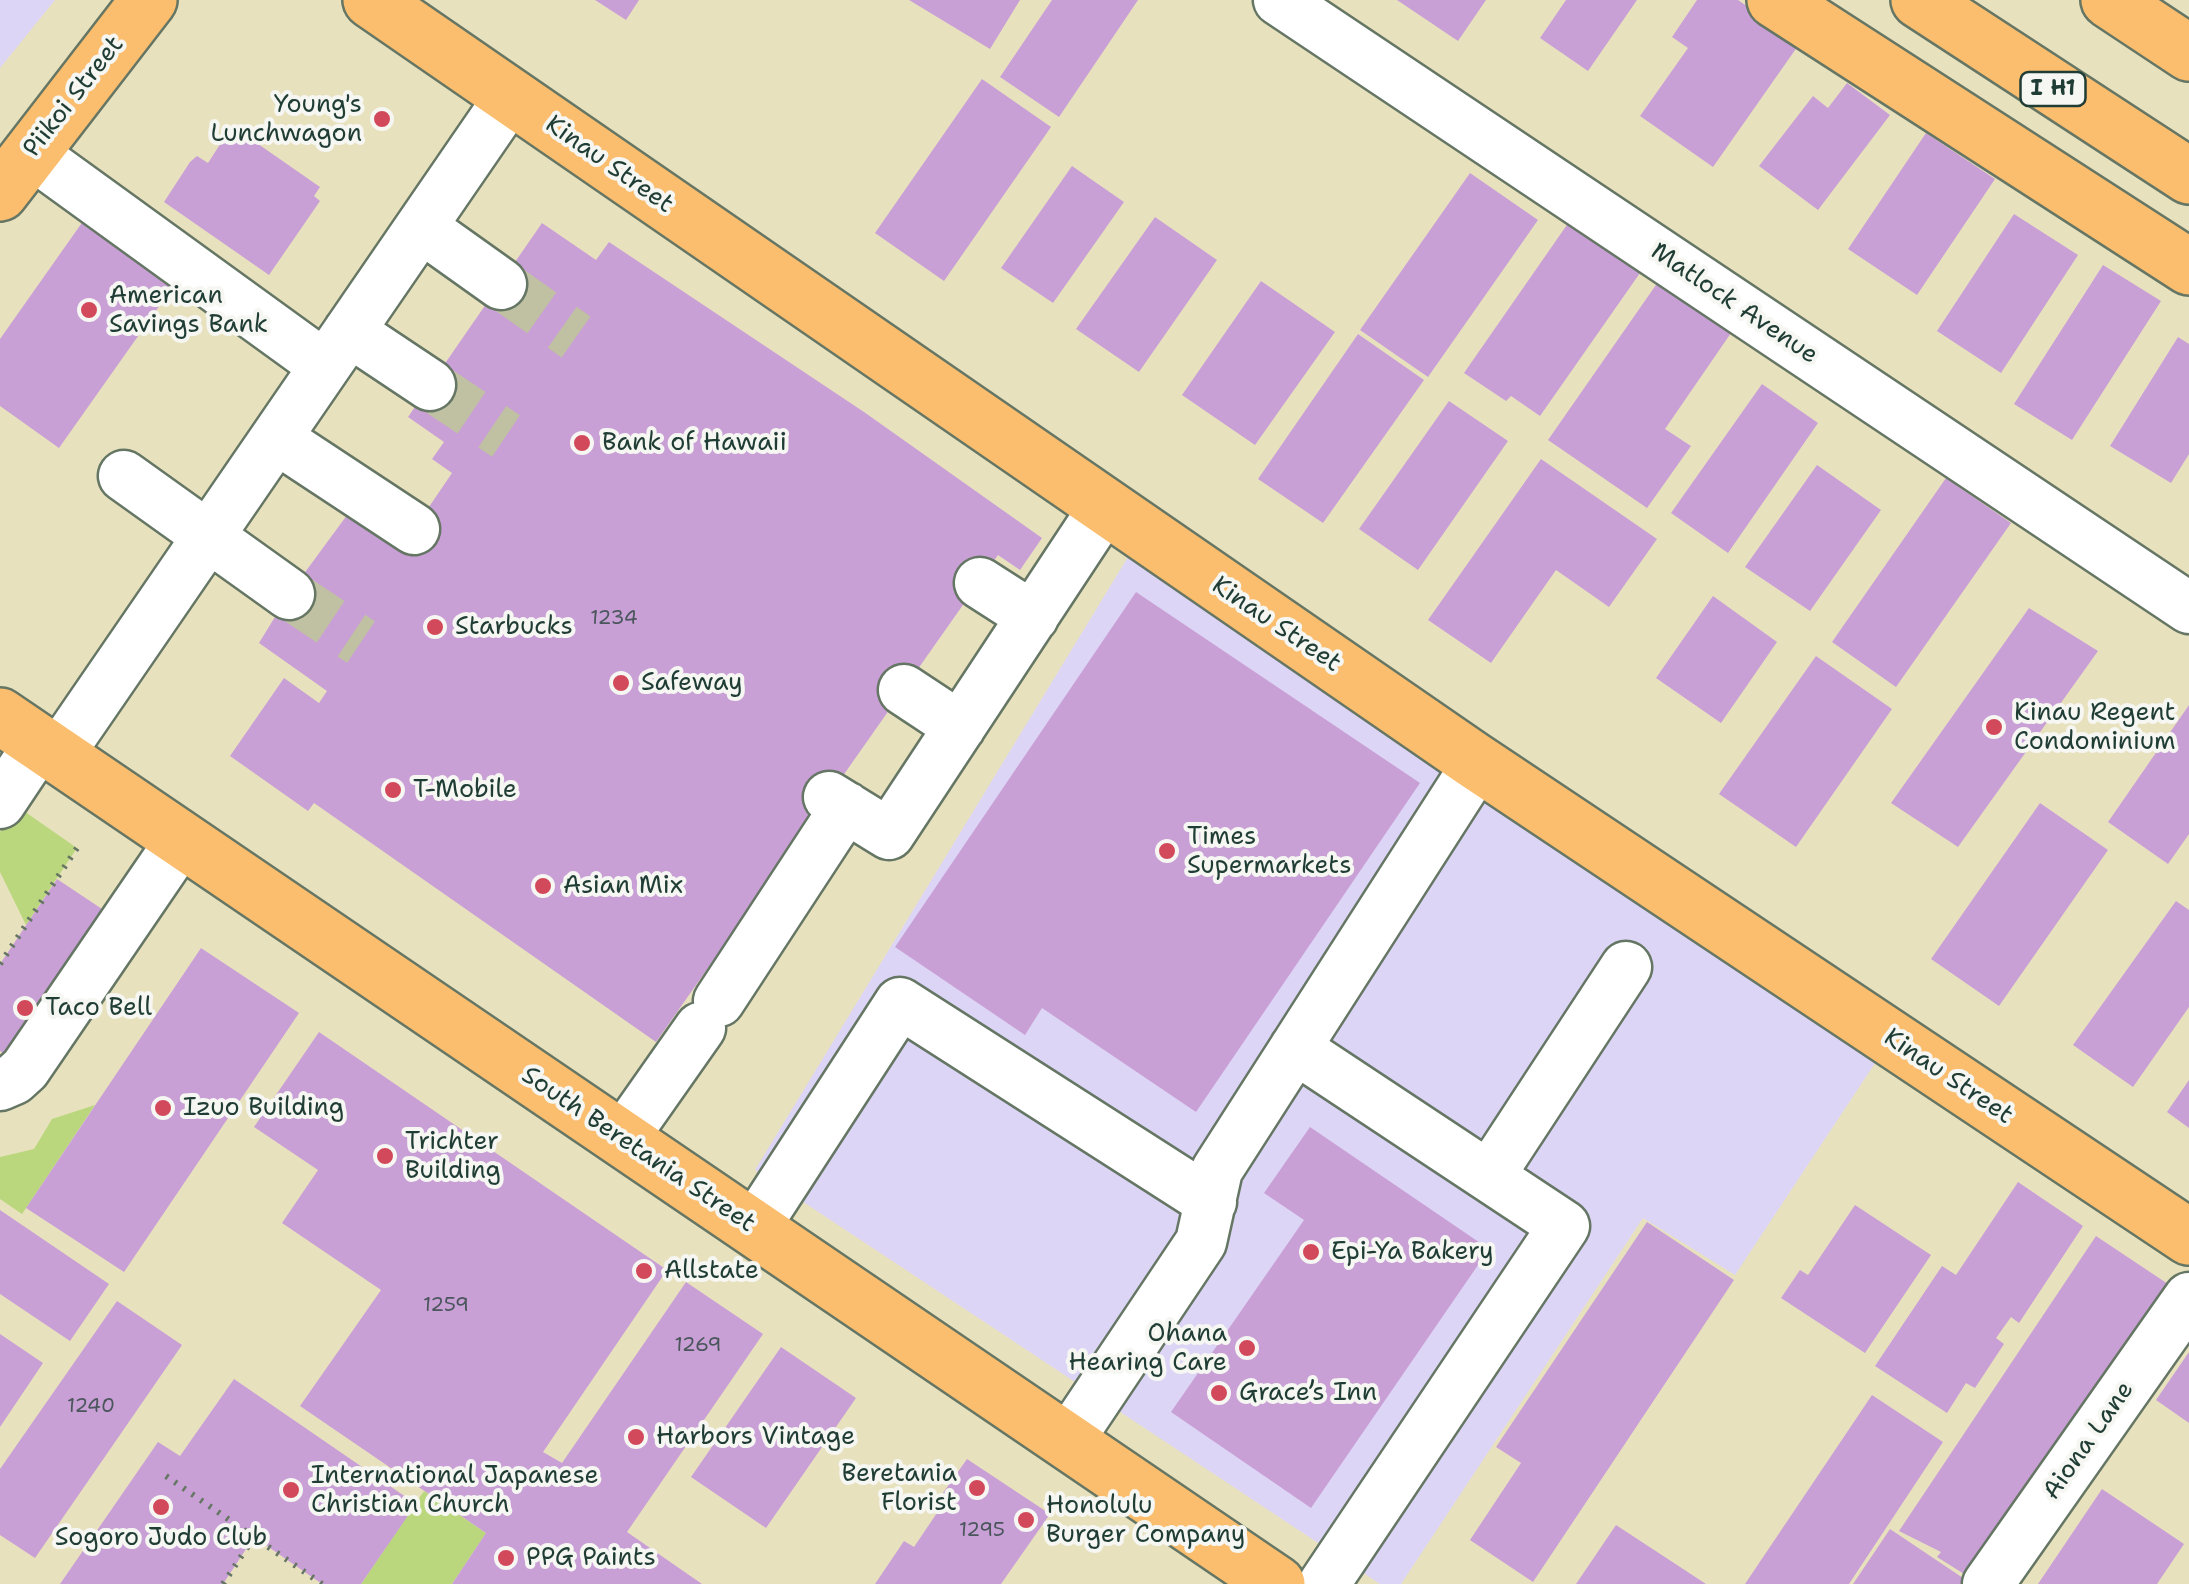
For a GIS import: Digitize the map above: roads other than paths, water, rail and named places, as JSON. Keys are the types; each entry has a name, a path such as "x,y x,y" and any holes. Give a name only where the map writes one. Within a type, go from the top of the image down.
{"main road":[{"name":"Piikoi Street","path":"15,173 149,0"},
{"name":"Kinau Street","path":"371,0 1478,763 2189,1237"},
{"path":"1775,0 2189,267"},
{"name":"I H1","path":"1919,0 2189,176"},
{"path":"2109,0 2189,53"},
{"name":"South Beretania Street","path":"33,738 1277,1584"}],"street":[{"name":"Matlock Avenue","path":"1279,0 2189,608"},
{"path":"0,803 33,738 207,538 510,97"},
{"path":"15,173 337,349 430,385"},
{"path":"421,228 501,284"},
{"path":"276,438 414,529"},
{"path":"124,476 289,594"},
{"path":"622,1139 710,1015 782,884 838,802 889,834 1104,508"},
{"path":"980,583 1032,617"},
{"path":"904,690 960,728"},
{"path":"1067,1442 1201,1242 1217,1170 1478,763"},
{"path":"0,1084 25,1069 182,839"},
{"path":"1489,1176 1626,967"},
{"path":"754,1228 900,1002 1211,1202"},
{"path":"1296,1048 1564,1226 1324,1584"},
{"name":"Aiona Lane","path":"1988,1584 2189,1298"}],"tunnel":[{"path":"501,284 576,337"},
{"path":"430,385 506,436"},
{"path":"289,594 361,642"}],"place":[{"name":"Young's Lunchwagon","path":"382,119"},
{"name":"American Savings Bank","path":"89,310"},
{"name":"Bank of Hawaii","path":"582,443"},
{"name":"Starbucks","path":"435,627"},
{"name":"Safeway","path":"621,683"},
{"name":"Kinau Regent Condominium","path":"1994,727"},
{"name":"T-Mobile","path":"393,790"},
{"name":"Times Supermarkets","path":"1167,851"},
{"name":"Asian Mix","path":"543,886"},
{"name":"Taco Bell","path":"25,1008"},
{"name":"Izuo Building","path":"163,1108"},
{"name":"Trichter Building","path":"385,1156"},
{"name":"Epi-Ya Bakery","path":"1311,1252"},
{"name":"Allstate","path":"644,1271"},
{"name":"Ohana Hearing Care","path":"1247,1348"},
{"name":"Grace’s Inn","path":"1219,1393"},
{"name":"Harbors Vintage","path":"636,1437"},
{"name":"Beretania Florist","path":"977,1488"},
{"name":"International Japanese Christian Church","path":"291,1490"},
{"name":"Sogoro Judo Club","path":"161,1507"},
{"name":"Honolulu Burger Company","path":"1026,1520"},
{"name":"PPG Paints","path":"506,1558"}]}
